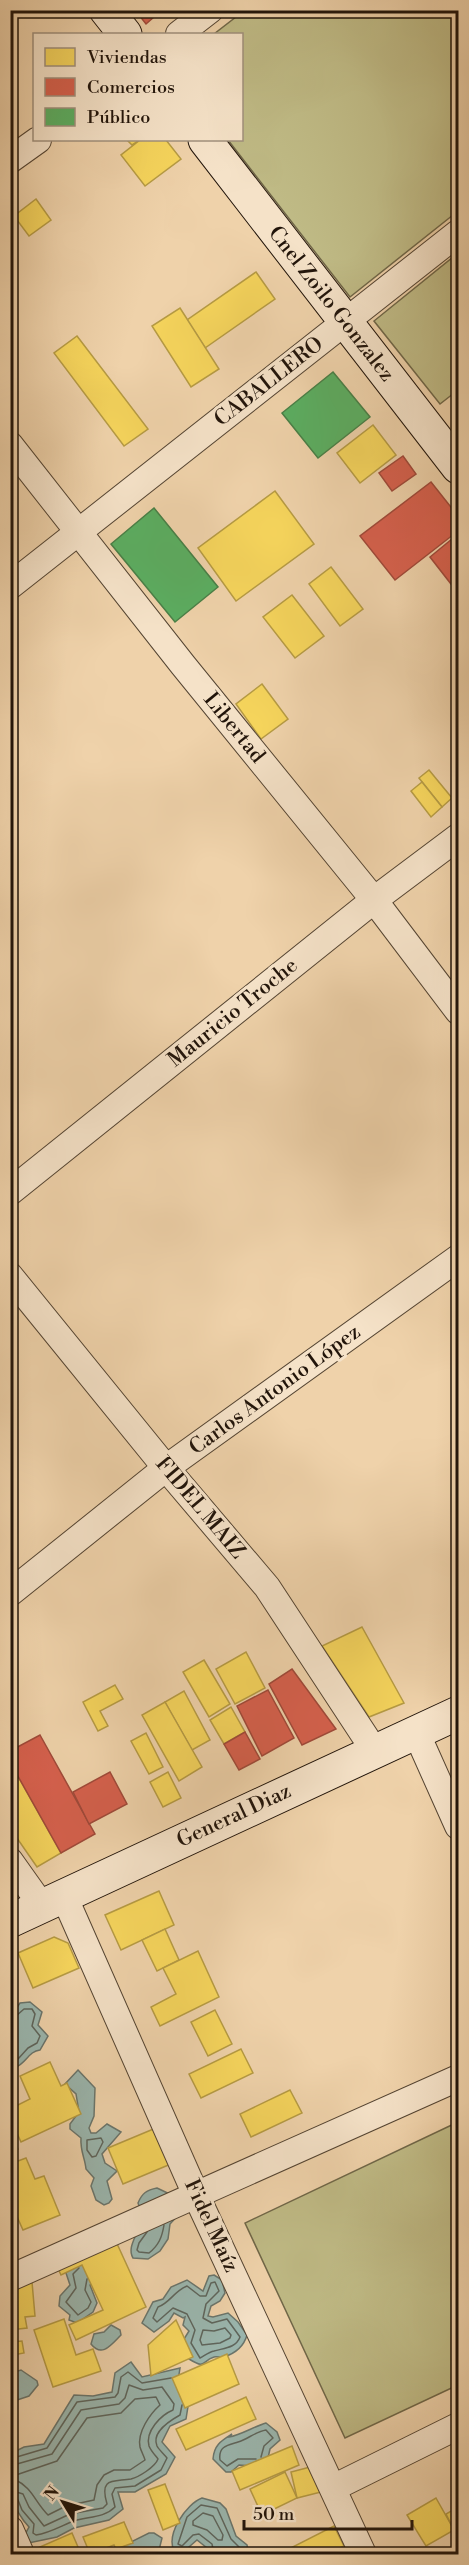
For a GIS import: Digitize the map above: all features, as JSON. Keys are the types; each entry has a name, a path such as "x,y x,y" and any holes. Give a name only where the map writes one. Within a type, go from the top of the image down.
{"main road":[{"path":"106,10 123,33"},
{"name":"Cnel Zoilo Gonzalez","path":"206,141 459,467"},
{"name":"General Diaz","path":"10,1921 374,1750 459,1713"}],"street":[{"path":"180,33 210,10"},
{"path":"10,160 37,141"},
{"name":"CABALLERO","path":"10,586 459,233"},
{"name":"Libertad","path":"10,446 80,531 183,665 374,900 459,1011"},
{"name":"Mauricio Troche","path":"10,1192 374,900 459,837"},
{"name":"Carlos Antonio López","path":"10,1593 166,1468 459,1258"},
{"name":"FIDEL MAIZ","path":"10,1276 166,1468 267,1587 374,1750"},
{"path":"416,1732 459,1826"},
{"name":"Fidel Maíz","path":"10,1861 53,1901 196,2195 363,2554"},
{"path":"10,2278 459,2078"},
{"path":"333,2488 459,2426"},
{"path":"10,2529 21,2554"}],"shaded area":[{"path":"245,10 458,11 458,211 350,297 229,141 243,141 243,33 215,33"},
{"path":"458,253 458,390 440,404 374,321"},
{"path":"458,2122 458,2385 345,2438 245,2223"}],"water":[{"path":"30,2002 42,2012 38,2025 48,2036 40,2050 16,2067 11,2065 11,2016 20,2003"},
{"path":"78,2070 95,2088 94,2116 89,2128 91,2133 96,2133 107,2124 121,2132 102,2154 105,2163 117,2171 107,2181 112,2199 104,2205 96,2200 91,2186 94,2178 86,2169 81,2138 70,2129 70,2124 79,2112 76,2094 65,2084"},
{"path":"157,2188 174,2196 180,2213 170,2224 168,2239 160,2251 148,2259 133,2258 132,2246 141,2220 138,2203 145,2192"},
{"path":"73,2256 97,2276 90,2285 97,2303 93,2312 77,2323 69,2320 70,2315 59,2306 60,2296 70,2285 66,2273"},
{"path":"214,2275 222,2280 225,2293 220,2301 211,2306 208,2316 228,2313 247,2335 239,2349 223,2357 214,2357 199,2364 189,2359 190,2355 184,2339 189,2331 183,2325 185,2317 174,2313 169,2321 154,2332 142,2323 153,2302 163,2299 171,2287 187,2280 203,2291 209,2276"},
{"path":"111,2325 120,2330 121,2335 103,2350 95,2348 91,2344 94,2334 104,2332"},
{"path":"131,2362 142,2377 180,2368 177,2387 189,2400 186,2419 170,2426 162,2442 175,2457 166,2474 135,2492 118,2492 123,2509 109,2520 74,2528 57,2537 19,2545 29,2527 14,2502 10,2454 24,2447 44,2444 74,2395 93,2396 112,2392 115,2373"},
{"path":"21,2370 37,2381 38,2385 29,2396 17,2400 17,2424 11,2434 11,2373"},
{"path":"266,2423 277,2432 280,2440 270,2449 268,2458 253,2466 239,2465 231,2472 226,2472 213,2459 219,2444 232,2434 229,2437"},
{"path":"202,2498 220,2503 226,2509 236,2536 247,2545 249,2554 209,2554 207,2548 197,2540 182,2553 174,2551 173,2536 179,2520 190,2506"},
{"path":"149,2533 162,2538 158,2554 116,2554 123,2546"}],"building: Viviendas":[{"path":"139,141 167,141 181,159 145,186 121,155"},
{"path":"36,199 51,220 29,236 14,216"},
{"path":"256,272 275,299 205,348 187,320"},
{"path":"180,308 219,369 191,387 152,326"},
{"path":"77,336 148,429 124,446 54,353"},
{"path":"373,425 396,455 360,483 337,453"},
{"path":"275,491 314,544 236,601 198,548"},
{"path":"331,567 363,609 340,626 309,584"},
{"path":"292,595 324,636 295,658 263,617"},
{"path":"262,684 288,719 261,739 236,704"},
{"path":"429,770 452,798 442,807 419,778"},
{"path":"422,782 442,807 431,817 411,791"},
{"path":"362,1627 404,1703 369,1717 322,1646"},
{"path":"246,1652 265,1688 235,1704 216,1669"},
{"path":"204,1660 230,1704 209,1717 183,1672"},
{"path":"115,1685 123,1699 100,1711 108,1726 98,1731 83,1702"},
{"path":"184,1691 210,1740 192,1750 165,1702"},
{"path":"165,1702 202,1767 179,1781 142,1715"},
{"path":"231,1707 245,1732 224,1744 210,1720"},
{"path":"146,1733 163,1767 149,1774 131,1741"},
{"path":"10,1762 61,1853 37,1867 10,1828"},
{"path":"168,1772 181,1798 163,1807 150,1782"},
{"path":"159,1891 174,1925 121,1950 105,1915"},
{"path":"165,1929 179,1960 157,1971 142,1940"},
{"path":"54,1937 68,1943 79,1968 33,1988 18,1953"},
{"path":"198,1951 219,1997 160,2026 151,2007 176,1994 163,1968"},
{"path":"215,2010 232,2044 208,2056 191,2022"},
{"path":"241,2049 253,2073 201,2098 189,2074"},
{"path":"50,2062 61,2086 67,2083 81,2114 21,2142 10,2118 10,2109 30,2099 20,2076"},
{"path":"290,2090 302,2113 251,2137 240,2114"},
{"path":"163,2125 178,2161 123,2184 108,2148"},
{"path":"10,2131 18,2149 10,2152"},
{"path":"26,2158 35,2179 44,2176 60,2215 23,2230 10,2201 10,2164"},
{"path":"108,2224 146,2307 76,2340 69,2325 103,2310 82,2265 61,2275 50,2251"},
{"path":"32,2282 35,2316 25,2317 27,2328 10,2330 10,2284"},
{"path":"64,2319 76,2355 93,2349 101,2371 53,2387 34,2330"},
{"path":"176,2320 193,2357 151,2376 148,2345"},
{"path":"22,2341 24,2353 13,2355 15,2370 10,2370 10,2342"},
{"path":"227,2354 239,2384 185,2408 172,2378"},
{"path":"246,2397 256,2419 186,2450 176,2429"},
{"path":"292,2446 299,2465 240,2490 232,2471"},
{"path":"318,2465 325,2491 297,2498 291,2472"},
{"path":"285,2472 297,2498 262,2515 250,2489"},
{"path":"165,2484 180,2523 163,2530 148,2490"},
{"path":"436,2498 454,2530 426,2546 407,2515"},
{"path":"458,2507 458,2538 446,2514"},
{"path":"124,2522 133,2543 116,2549 114,2545 104,2549 106,2554 90,2554 83,2537"},
{"path":"334,2526 344,2546 327,2554 279,2554"},
{"path":"72,2533 81,2554 24,2554"}],"building: Comercios":[{"path":"135,10 162,10 146,24"},
{"path":"403,456 416,474 392,491 379,473"},
{"path":"431,482 458,516 458,531 395,580 360,536"},
{"path":"458,534 458,593 430,557"},
{"path":"292,1669 336,1729 302,1745 269,1684"},
{"path":"268,1690 294,1738 262,1756 237,1706"},
{"path":"245,1732 260,1759 239,1770 224,1744"},
{"path":"40,1735 95,1834 61,1853 10,1762 10,1751"},
{"path":"110,1772 127,1804 89,1824 73,1792"}],"building: Público":[{"path":"333,372 370,417 318,458 282,413"},
{"path":"154,508 218,587 175,622 111,544"}]}
